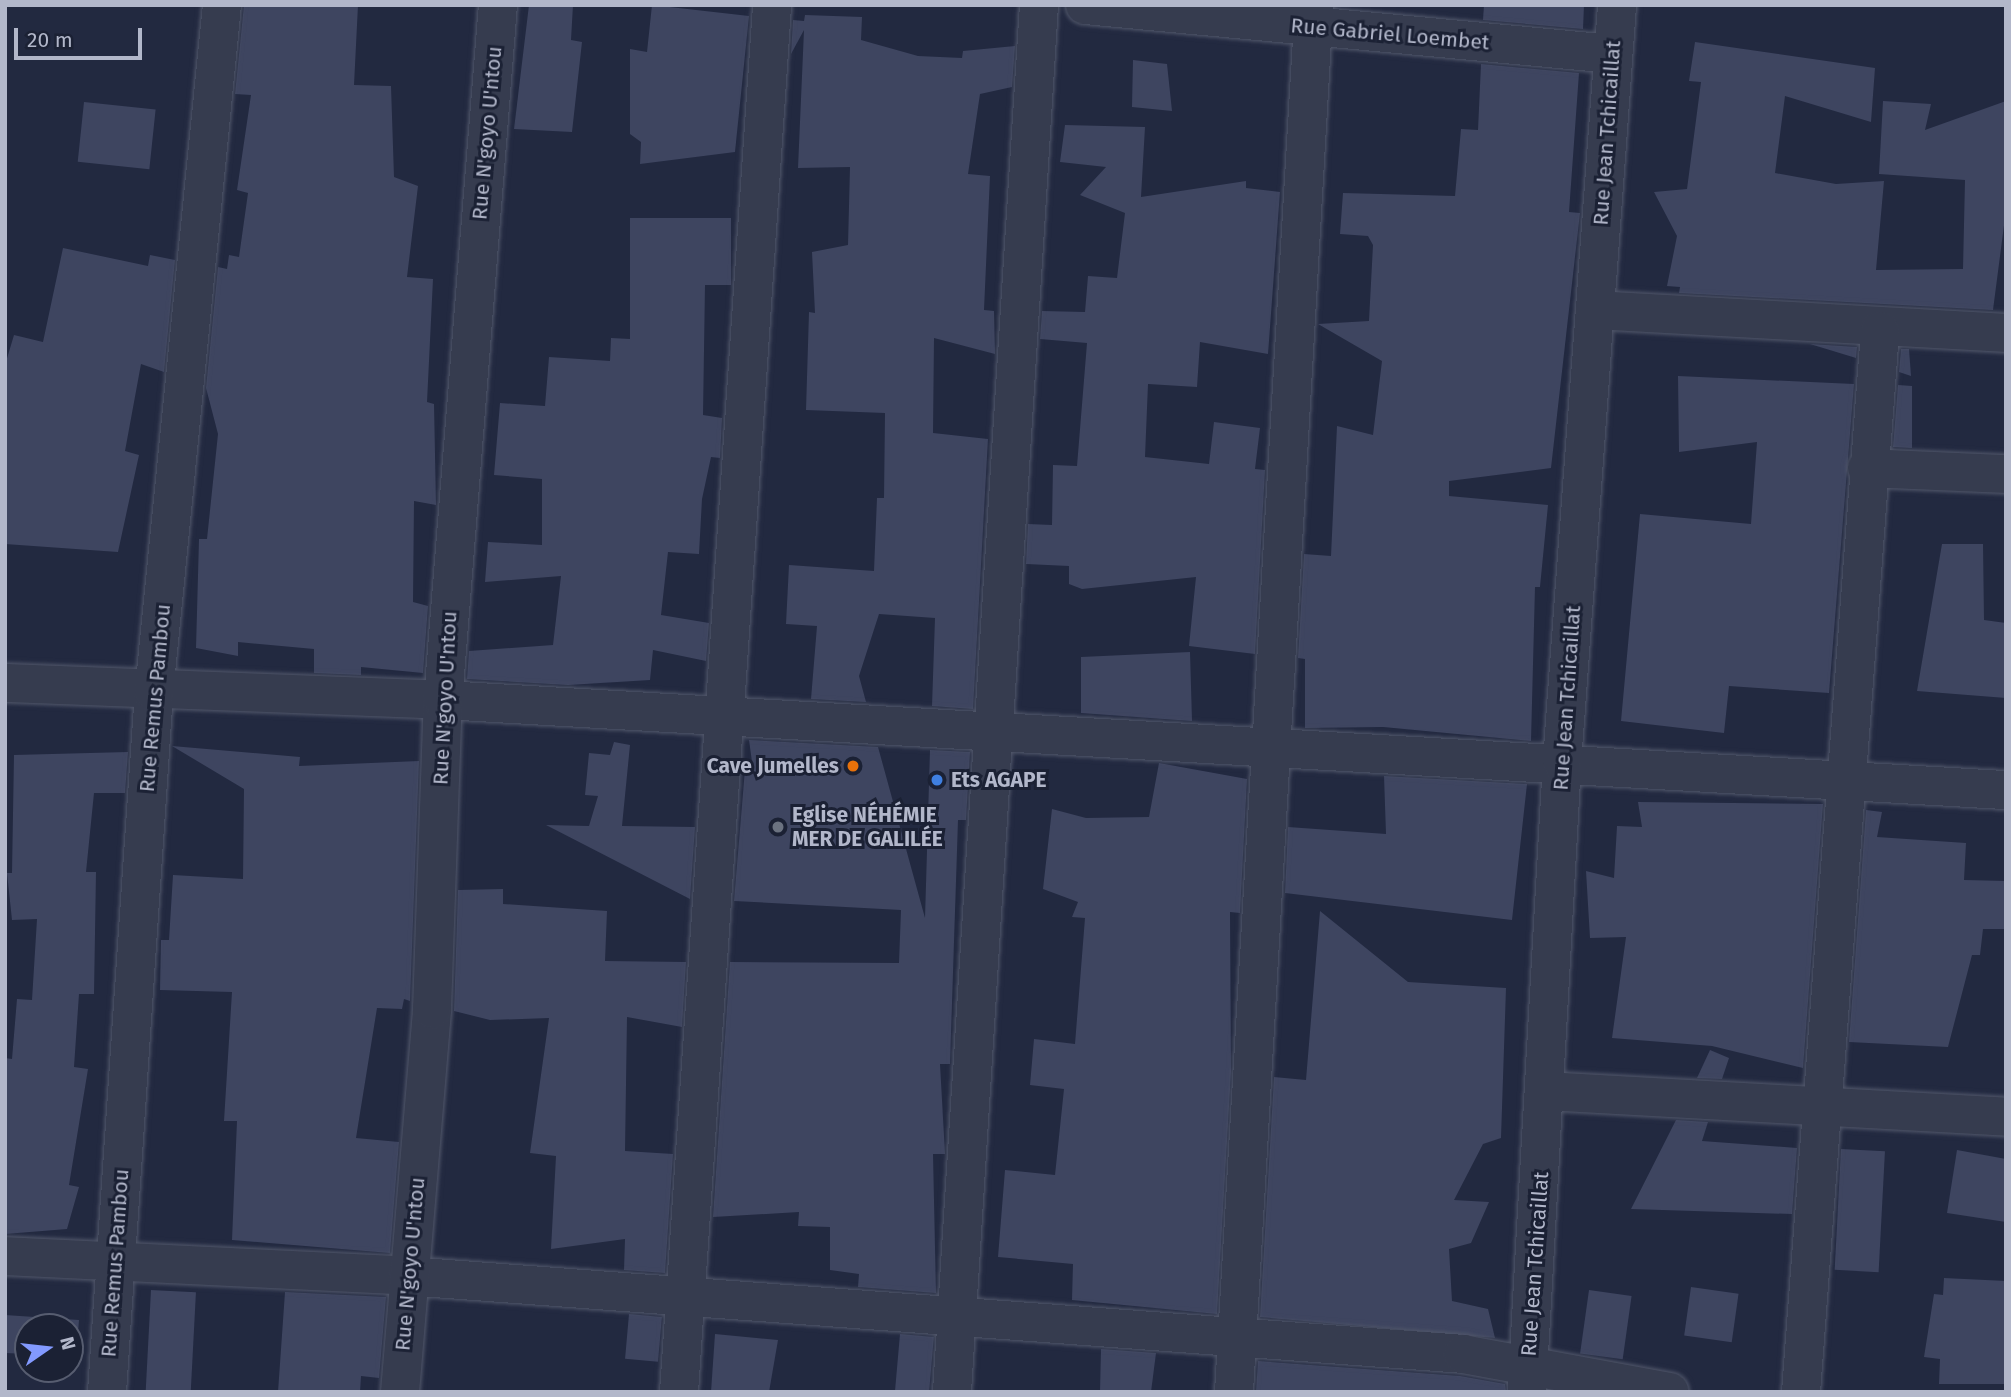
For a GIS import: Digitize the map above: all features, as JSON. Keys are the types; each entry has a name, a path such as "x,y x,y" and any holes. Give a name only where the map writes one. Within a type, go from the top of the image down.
{"street":[{"name":"Rue Remus Pambou","path":"107,1392 154,692 222,5"},
{"name":"Rue N'goyo U'ntou","path":"400,1392 407,1276 432,1009 443,700 498,5"},
{"path":"679,1392 772,5"},
{"path":"952,1392 991,732 1039,5"},
{"name":"Rue Gabriel Loembet","path":"1085,5 1314,16 1612,54"},
{"name":"Rue Jean Tchicaillat","path":"1528,1379 1546,1091 1562,762 1617,5"},
{"path":"1234,1392 1275,748 1314,16"},
{"path":"1595,310 1880,331 2006,333"},
{"path":"1801,1392 1827,1107 1867,468 1880,331"},
{"path":"1867,468 2006,474"},
{"path":"5,683 154,692 443,700 724,719 1562,762 2006,790"},
{"path":"1546,1091 2006,1117"},
{"path":"5,1256 407,1276 1463,1354 1528,1379 1670,1392"}],"building":[{"path":"244,5 358,5 354,85 391,86 394,177 418,186 407,277 433,279 427,402 434,404 436,505 414,501 413,602 428,606 423,673 361,667 361,675 314,673 314,649 238,642 238,656 196,648 199,539 207,539 218,434 206,388 218,267 227,269 229,255 239,257 248,193 237,190 251,95 235,94"},
{"path":"529,5 573,5 571,40 582,42 572,132 514,129"},
{"path":"652,5 749,16 735,152 640,164 641,142 630,134 630,49 647,52"},
{"path":"1484,5 1584,5 1583,29 1483,20"},
{"path":"805,15 862,17 861,40 918,56 962,58 963,51 1015,46 1012,87 980,94 968,174 990,176 984,310 994,311 995,354 934,338 933,433 988,439 973,709 932,706 935,618 879,614 859,676 866,702 811,699 817,626 786,624 789,565 874,571 877,498 884,498 885,413 806,410 809,312 815,313 812,252 848,245 850,167 798,168 804,30 791,54 793,20 804,21"},
{"path":"1695,42 1875,68 1871,122 1785,96 1775,173 1836,184 1884,181 1876,270 1963,269 1965,180 1879,174 1883,101 1931,104 1925,130 2006,101 2006,210 1993,310 1679,293 1680,287 1667,286 1677,236 1654,192 1687,189 1701,82 1689,81"},
{"path":"1133,60 1167,64 1172,111 1132,107"},
{"path":"1481,64 1579,73 1569,212 1580,213 1551,468 1449,481 1449,496 1548,505 1540,587 1535,587 1531,741 1383,727 1305,728 1305,659 1298,658 1304,554 1331,556 1337,426 1373,435 1382,361 1318,324 1369,321 1373,245 1368,236 1340,234 1343,193 1455,196 1461,129 1478,130"},
{"path":"84,102 156,110 149,169 78,162"},
{"path":"1065,125 1145,127 1141,197 1246,181 1246,188 1280,192 1268,354 1200,342 1197,387 1148,384 1145,457 1209,464 1214,422 1260,428 1255,469 1265,470 1255,654 1189,646 1196,577 1082,589 1069,584 1069,566 1026,564 1028,524 1052,525 1053,465 1077,466 1087,343 1040,339 1042,311 1085,312 1088,276 1117,278 1125,213 1080,195 1106,167 1060,162"},
{"path":"630,218 731,218 731,285 705,285 703,415 722,418 720,458 711,457 702,499 699,554 668,552 661,615 709,623 706,661 653,650 650,680 568,685 467,679 469,651 553,645 561,576 485,582 488,542 542,545 542,479 494,475 500,403 545,406 549,357 610,361 611,338 630,339"},
{"path":"63,248 148,266 150,255 175,260 164,372 141,364 125,451 139,455 118,552 5,544 5,365 14,335 43,342"},
{"path":"1810,344 1857,347 1856,358"},
{"path":"1901,349 1909,349 1911,376 1899,372"},
{"path":"1678,376 1854,384 1829,693 1729,686 1724,733 1621,721 1640,514 1751,524 1757,442 1679,452"},
{"path":"1898,385 1912,386 1912,448 1893,447"},
{"path":"1942,544 1983,544 1984,620 2006,623 2006,698 1917,691"},
{"path":"1190,652 1192,721 1081,713 1081,657"},
{"path":"749,740 878,747 925,918 930,750 970,752 966,820 958,820 950,1064 940,1064 945,1154 933,1154 936,1293 858,1287 859,1274 830,1270 830,1227 798,1226 799,1212 713,1217 730,962 899,963 901,910 734,901 745,769 753,769"},
{"path":"614,742 630,745 622,826 695,827 690,899 546,825 589,826 598,796 585,795 589,753 610,755"},
{"path":"172,746 300,757 299,766 419,761 410,1001 404,999 402,1009 377,1008 356,1138 399,1142 390,1253 232,1240 237,1121 224,1121 232,992 160,990 161,940 169,940 173,875 243,879 244,789"},
{"path":"128,752 125,793 94,793 86,872 96,872 94,994 79,994 74,1067 88,1069 69,1185 79,1187 67,1229 5,1234 5,1058 12,1059 17,999 32,1000 37,919 12,920 7,873 12,873 14,755"},
{"path":"1159,763 1247,779 1240,913 1230,912 1231,1072 1217,1314 1072,1300 1073,1264 998,1257 1005,1170 1055,1175 1064,1089 1030,1085 1034,1039 1075,1044 1085,918 1072,917 1078,902 1043,889 1052,809 1086,818 1149,817"},
{"path":"1384,776 1527,784 1512,920 1285,893 1288,827 1386,834"},
{"path":"1638,802 1823,804 1803,1068 1712,1046 1612,1038 1626,937 1590,938 1586,871 1614,878 1617,826 1642,827"},
{"path":"1866,810 1882,812 1877,837 1966,843 1964,880 2006,881 2006,929 1983,929 1980,955 1972,955 1948,1047 1849,1042"},
{"path":"503,889 503,904 607,911 605,961 686,962 682,1027 627,1017 625,1151 673,1154 665,1273 624,1270 625,1239 551,1249 556,1156 530,1153 549,1018 490,1020 454,1011 458,890"},
{"path":"1320,911 1408,982 1506,988 1501,1138 1483,1144 1454,1200 1489,1202 1471,1243 1449,1249 1452,1301 1488,1309 1495,1338 1260,1317 1274,1077 1306,1080"},
{"path":"1710,1050 1729,1058 1722,1079 1697,1078"},
{"path":"1676,1120 1708,1122 1702,1141 1797,1148 1792,1214 1631,1209"},
{"path":"1841,1149 1885,1151 1879,1272 1835,1270"},
{"path":"1957,1150 2006,1159 2006,1222 1947,1213"},
{"path":"1944,1278 2006,1281 2006,1384 1939,1384 1940,1359 1924,1357 1934,1294 1943,1295"},
{"path":"1691,1287 1739,1294 1732,1342 1684,1336"},
{"path":"151,1290 196,1292 191,1392 146,1392"},
{"path":"1589,1290 1632,1296 1623,1359 1580,1353"},
{"path":"285,1292 386,1297 379,1378 361,1376 360,1392 278,1392"},
{"path":"629,1314 662,1317 658,1362 625,1359"},
{"path":"5,1315 14,1316 14,1353 5,1353"},
{"path":"715,1334 778,1340 769,1392 711,1392"},
{"path":"900,1334 934,1337 929,1392 895,1392"},
{"path":"1101,1349 1156,1353 1151,1392 1100,1392"},
{"path":"1258,1361 1460,1376 1505,1384 1506,1392 1256,1392"}],"place":[{"name":"Cave Jumelles","path":"853,766"},
{"name":"Ets AGAPE","path":"937,780"},
{"name":"Eglise NÉHÉMIE MER DE GALILÉE","path":"778,827"}]}
